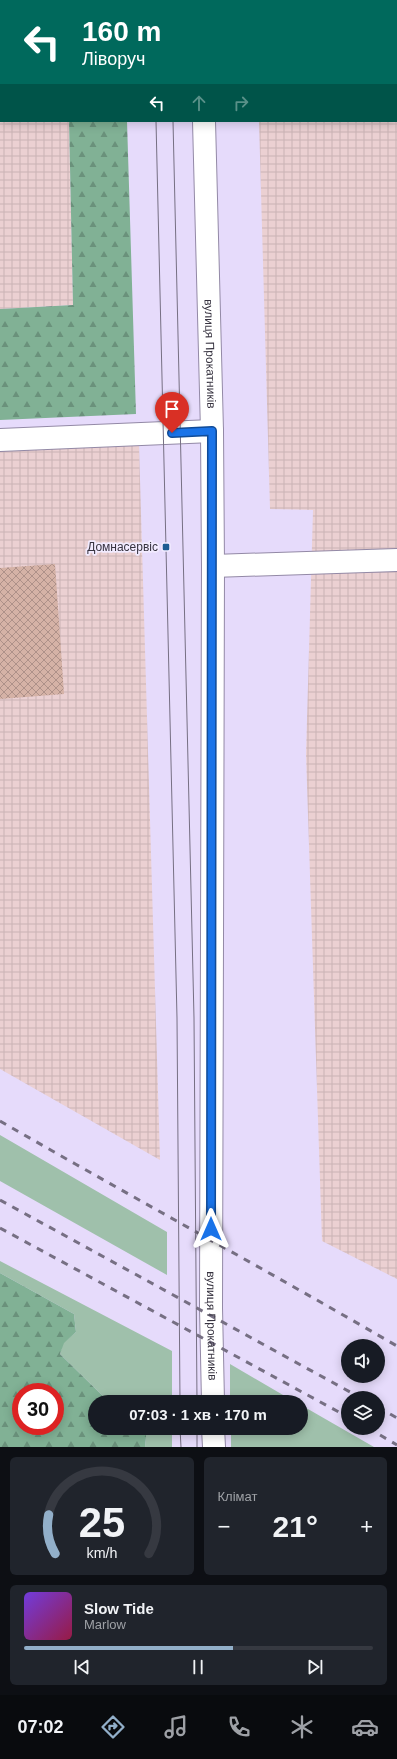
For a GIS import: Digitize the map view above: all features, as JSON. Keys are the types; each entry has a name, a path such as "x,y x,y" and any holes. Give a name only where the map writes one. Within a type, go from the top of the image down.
{"street":[{"name":"вулиця Прокатників","path":"204,122 212,431 213,566 211,1308 213,1395"},
{"path":"0,440 212,431"},
{"path":"213,566 397,560"},
{"path":"213,1435 214,1447"}],"shaded area":[{"path":"0,122 69,122 73,305 0,309"},
{"path":"259,122 397,122 397,1279 322,1241 306,754 313,510 270,509"},
{"name":"Домнасервіс","path":"139,445 160,1160 0,1069 0,451"}],"green space":[{"path":"69,122 127,122 136,414 0,420 0,309 73,305"},
{"path":"0,1135 167,1232 167,1275 0,1181"},
{"path":"0,1261 172,1351 172,1395 102,1395 60,1354 63,1343 76,1332 74,1314 0,1273"},
{"path":"0,1273 74,1314 76,1332 64,1343 60,1354 102,1395 88,1395 88,1435 146,1435 145,1447 0,1447"},
{"path":"230,1364 283,1395 230,1395"},
{"path":"308,1409 341,1428 341,1435 353,1435 374,1447 231,1447 231,1435 308,1435"},
{"path":"146,1435 172,1435 172,1447 145,1447"}],"building":[{"path":"55,564 64,694 0,699 0,568"}],"tram line":[{"path":"156,122 177,1018 180,1395"},
{"path":"173,122 194,1018 197,1395"},
{"path":"180,1435 181,1447"},
{"path":"197,1435 197,1447"}],"railway":[{"path":"0,1121 397,1346"},
{"path":"0,1200 348,1391"},
{"path":"0,1228 341,1413"},
{"path":"385,1411 397,1418"},
{"path":"380,1435 397,1445"}],"place":[{"name":"Домнасервіс","path":"166,547"}],"route":[{"path":"172,433 212,431 211,1229"}]}
